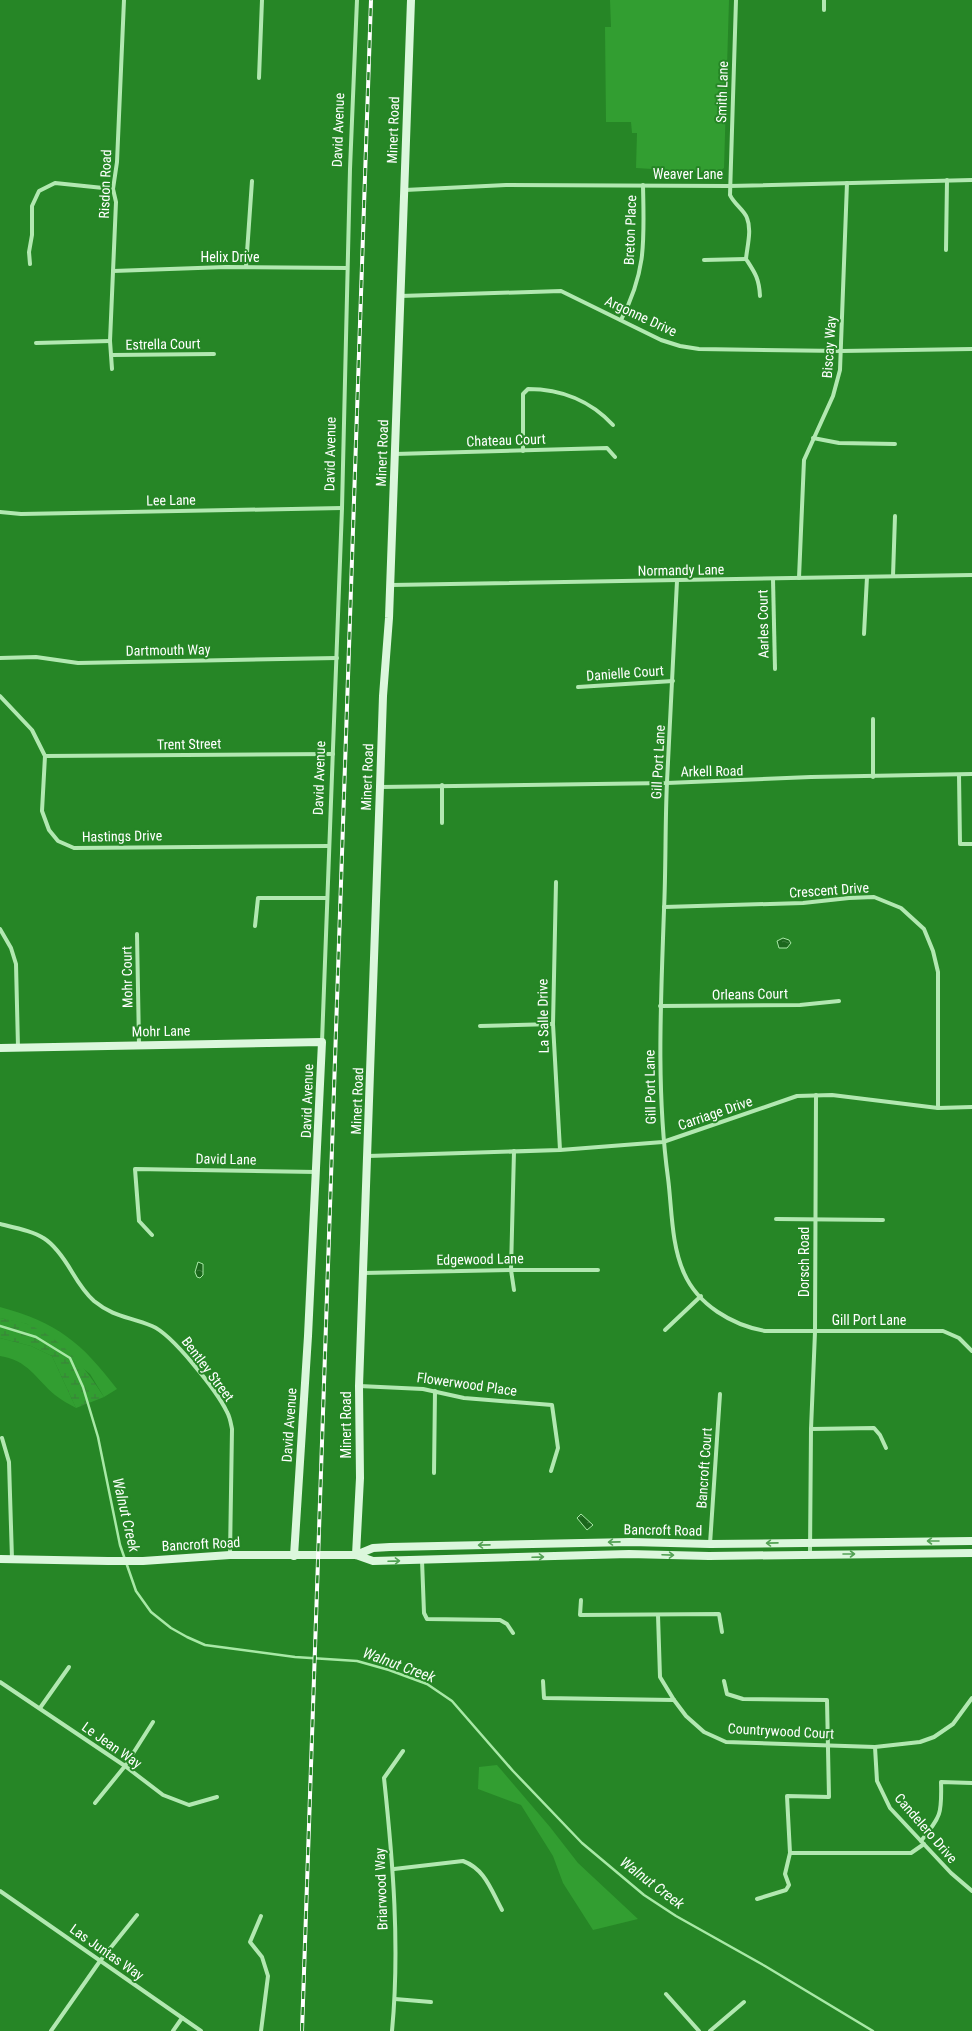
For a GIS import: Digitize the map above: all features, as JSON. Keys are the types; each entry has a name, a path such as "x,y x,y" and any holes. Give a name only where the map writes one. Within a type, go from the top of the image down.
{"street":[{"name":"Risdon Road","path":"112,368 110,341 116,202 113,189 117,162 124,0"},
{"path":"259,78 262,0"},
{"name":"David Avenue","path":"294,1556 308,1331 311,1239 317,1172 332,754 337,658 347,268 357,0"},
{"name":"Minert Road","path":"356,1555 360,1478 359,1386 380,787 390,585 411,0"},
{"name":"Smith Lane","path":"729,186 736,0"},
{"path":"824,0 824,10"},
{"path":"946,250 947,180"},
{"name":"Weaver Lane","path":"404,190 506,185 729,186 972,180"},
{"path":"246,268 252,181"},
{"path":"30,264 29,252 32,235 32,206 39,191 55,183 113,189"},
{"name":"Biscay Way","path":"799,578 802,475 804,460 833,396 838,381 841,351 847,183"},
{"name":"Breton Place","path":"621,320 636,288 641,267 644,243 643,185"},
{"path":"729,186 733,202 747,217 749,233 746,259 760,282 760,296"},
{"path":"704,260 746,259"},
{"name":"Helix Drive","path":"113,271 246,268 347,268"},
{"name":"Argonne Drive","path":"400,296 561,291 661,340 680,346 699,349 841,351 972,349"},
{"path":"36,343 110,341"},
{"name":"Estrella Court","path":"112,355 214,354"},
{"path":"523,451 522,394 528,389 547,389 572,396 602,413 613,426"},
{"path":"813,438 839,443 895,444"},
{"name":"Chateau Court","path":"395,454 607,448 615,457"},
{"name":"Lee Lane","path":"0,512 21,514 342,508"},
{"path":"893,576 895,516"},
{"name":"Normandy Lane","path":"390,585 972,575"},
{"path":"864,634 867,577"},
{"name":"Aarles Court","path":"773,579 775,669"},
{"name":"Gill Port Lane","path":"677,581 667,783 660,1006 663,1142 679,1260 684,1274 701,1296 720,1314 748,1328 765,1331 815,1332 943,1331 959,1338 972,1351"},
{"name":"Dartmouth Way","path":"0,658 36,657 78,663 337,658"},
{"name":"Danielle Court","path":"578,687 673,681"},
{"name":"Hastings Drive","path":"0,696 32,730 45,756 42,812 49,830 58,841 74,848 329,846"},
{"path":"873,719 873,776"},
{"name":"Trent Street","path":"45,756 332,754"},
{"name":"Arkell Road","path":"380,787 667,783 972,774"},
{"path":"959,775 960,844 972,844"},
{"path":"442,785 442,824"},
{"name":"La Salle Drive","path":"556,882 553,1024 560,1150"},
{"name":"Crescent Drive","path":"664,907 803,903 874,897 901,908 924,929 933,950 938,972 938,1108"},
{"path":"255,926 258,898 327,898"},
{"path":"0,929 11,948 16,964 18,1047"},
{"name":"Mohr Court","path":"137,934 139,1044"},
{"name":"Orleans Court","path":"660,1006 800,1005 839,1001"},
{"path":"480,1026 553,1024"},
{"name":"Mohr Lane","path":"0,1048 139,1044 322,1042"},
{"name":"Carriage Drive","path":"368,1156 560,1150 663,1142 797,1096 816,1095 859,1097 938,1108 972,1107"},
{"name":"Dorsch Road","path":"810,1554 811,1429 815,1332 816,1095"},
{"path":"514,1151 511,1270 514,1290"},
{"name":"David Lane","path":"152,1235 140,1221 135,1169 317,1172"},
{"path":"776,1219 815,1218 883,1220"},
{"name":"Bentley Street","path":"0,1224 34,1233 47,1240 59,1251 93,1300 117,1316 153,1326 167,1334 178,1345 214,1392 227,1412 232,1429 230,1555"},
{"name":"Edgewood Lane","path":"363,1273 598,1270"},
{"path":"665,1330 701,1296"},
{"name":"Flowerwood Place","path":"359,1386 417,1388 464,1398 552,1405 558,1448 551,1471"},
{"path":"434,1473 436,1391"},
{"name":"Bancroft Court","path":"710,1544 720,1394"},
{"path":"811,1429 874,1428 880,1434 886,1448"},
{"path":"2,1438 9,1462 12,1559"},
{"name":"Bancroft Road","path":"0,1559 143,1561 230,1555 356,1555 378,1547 631,1542 710,1544 972,1541"},
{"name":"Bancroft Road","path":"356,1555 373,1562 629,1554 709,1556 972,1553"},
{"path":"422,1560 424,1614 427,1619 500,1620 507,1624 513,1633"},
{"path":"581,1600 580,1615 719,1614 722,1632"},
{"name":"Countrywood Court","path":"658,1615 660,1677 686,1716 704,1732 726,1742 875,1747 920,1742 934,1737 952,1724 972,1698"},
{"path":"40,1708 69,1667"},
{"path":"543,1681 544,1698 674,1700"},
{"path":"724,1681 727,1694 743,1699 827,1700 829,1797 787,1796 790,1853 785,1874 789,1885 786,1890 757,1899"},
{"name":"Le Jean Way","path":"0,1682 124,1766 163,1795 190,1805 217,1797"},
{"path":"94,1803 124,1766 153,1722"},
{"name":"Candelero Drive","path":"875,1747 878,1781 881,1792 890,1808 950,1873 972,1890"},
{"name":"Briarwood Way","path":"392,2031 395,1999 394,1869 384,1778 403,1751"},
{"path":"790,1853 911,1853 922,1843 937,1821 941,1810 941,1782 972,1783"},
{"path":"394,1869 463,1861 472,1864 485,1878 502,1910"},
{"name":"Las Juntas Way","path":"0,1891 201,2031"},
{"path":"51,2031 100,1961 137,1915"},
{"path":"261,1916 250,1942 262,1956 268,1976 261,2031"},
{"path":"666,1994 699,2031"},
{"path":"395,1999 431,2002"},
{"path":"710,2031 744,2002"},
{"path":"173,2031 182,2018"}],"green space":[{"path":"610,0 729,0 724,168 717,173 636,168 637,133 632,133 631,122 606,122 605,27 611,27"},
{"path":"0,1307 37,1320 53,1327 67,1336 92,1359 117,1389 104,1397 90,1374 27,1324 0,1318"},
{"path":"0,1318 27,1324 51,1337 80,1364 104,1397 76,1408 52,1356 31,1346 0,1338"},
{"path":"0,1338 31,1346 52,1356 76,1408 55,1395 25,1366 10,1358 0,1356"},
{"path":"497,1765 550,1827 578,1863 638,1919 593,1930 563,1883 553,1856 521,1805 478,1789 479,1767"}],"water":[{"path":"783,938 789,940 791,943 787,948 779,948 777,941"},
{"path":"198,1262 203,1264 203,1275 200,1278 197,1277 195,1272"},
{"path":"581,1514 593,1525 587,1530 577,1518"}],"waterway":[{"name":"Walnut Creek","path":"0,1326 36,1337 70,1358 83,1387 98,1437 120,1545 136,1591 151,1612 171,1628 205,1645 295,1657 357,1661 389,1670 427,1684 452,1701 513,1771 582,1843 644,1895 676,1916 765,1966 873,2031"}],"railway":[{"path":"302,2031 371,0"}]}
